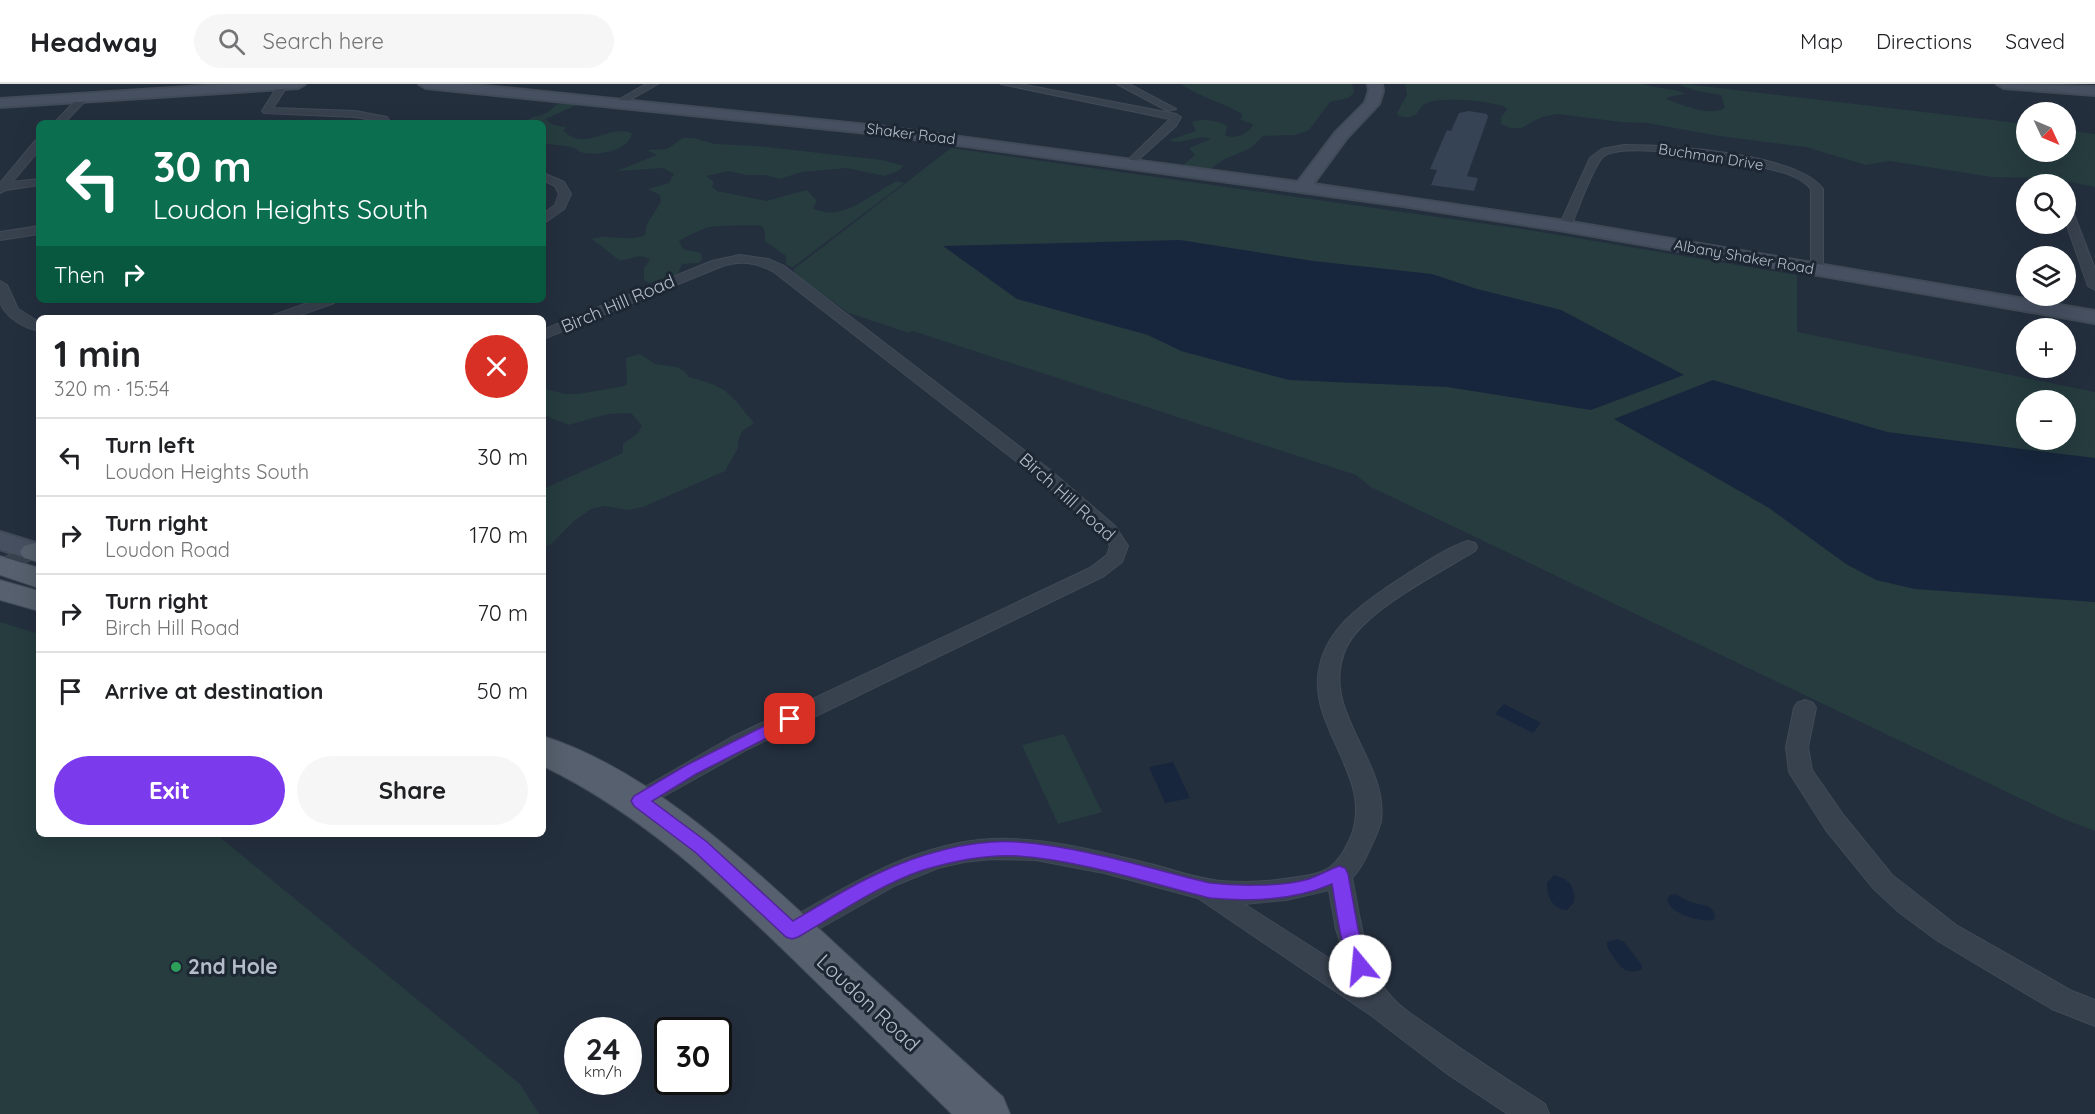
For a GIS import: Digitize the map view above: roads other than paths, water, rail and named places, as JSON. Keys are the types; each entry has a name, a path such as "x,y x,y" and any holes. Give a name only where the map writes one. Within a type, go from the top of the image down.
{"main road":[{"path":"0,103 298,84"},
{"name":"Shaker Road","path":"426,84 889,131 1393,200"},
{"path":"1310,188 1357,131 1359,121 1375,97 1375,84"},
{"path":"2004,84 2095,91"},
{"name":"Albany Shaker Road","path":"1393,200 1565,226 2095,317"},
{"path":"0,540 36,557"},
{"path":"0,565 36,558"},
{"path":"0,590 36,600"},
{"name":"Loudon Road","path":"546,751 639,801 701,847 986,1114"}],"street":[{"path":"618,103 653,84"},
{"path":"1006,84 1176,117"},
{"path":"1122,84 1170,109 1176,117"},
{"path":"283,85 267,111 364,115 384,120"},
{"path":"62,120 84,97"},
{"path":"1130,164 1173,124 1176,117"},
{"path":"1,188 36,147"},
{"name":"Buchman Drive","path":"1565,226 1594,160 1599,154 1608,150 1653,148 1758,164 1798,174 1810,180 1817,189 1817,269"},
{"path":"546,177 560,184 566,194 560,207 546,218"},
{"path":"1,188 36,182"},
{"path":"0,236 36,230"},
{"path":"2075,234 2095,286"},
{"name":"Birch Hill Road","path":"546,334 716,264 741,258 763,261 779,269 1003,441 1106,526 1119,546 1115,558 1097,572 740,743 639,801"},
{"path":"0,285 11,310 26,322 36,326"},
{"path":"287,315 321,303"},
{"path":"792,931 891,876 942,858 984,850 1018,849 1050,853 1227,892 1271,892 1309,886 1339,874 1355,855 1369,818 1362,784 1336,717 1329,683 1332,657 1345,634 1365,615 1402,587 1468,547"},
{"path":"1805,708 1797,747 1801,772 1835,822 1878,875 1902,900 1933,924 2062,1000 2095,1027"},
{"path":"1339,874 1349,929 1360,966 1369,988 1385,1011"},
{"path":"1196,887 1232,907 1534,1114"},
{"path":"2062,1000 2095,1013"}],"water":[{"path":"1180,240 1313,261 1432,274 1477,289 1561,310 1684,375 1591,410 1447,387 1289,380 1181,351 1148,335 1017,299 943,246"},
{"path":"1713,380 1887,432 2016,448 2016,450 2095,458 2095,602 1915,589 1876,580 1846,564 1769,508 1614,419"},
{"path":"1504,704 1541,723 1533,733 1495,714"},
{"path":"1173,762 1190,798 1165,803 1149,767"},
{"path":"1554,875 1567,881 1574,892 1574,902 1567,910 1554,905 1549,897 1547,883"},
{"path":"1674,894 1690,902 1708,906 1715,914 1715,919 1699,920 1675,911 1667,900"},
{"path":"1618,939 1624,942 1642,965 1641,970 1629,971 1617,962 1607,947 1607,942"}],"place":[{"name":"2nd Hole","path":"176,967"}]}
